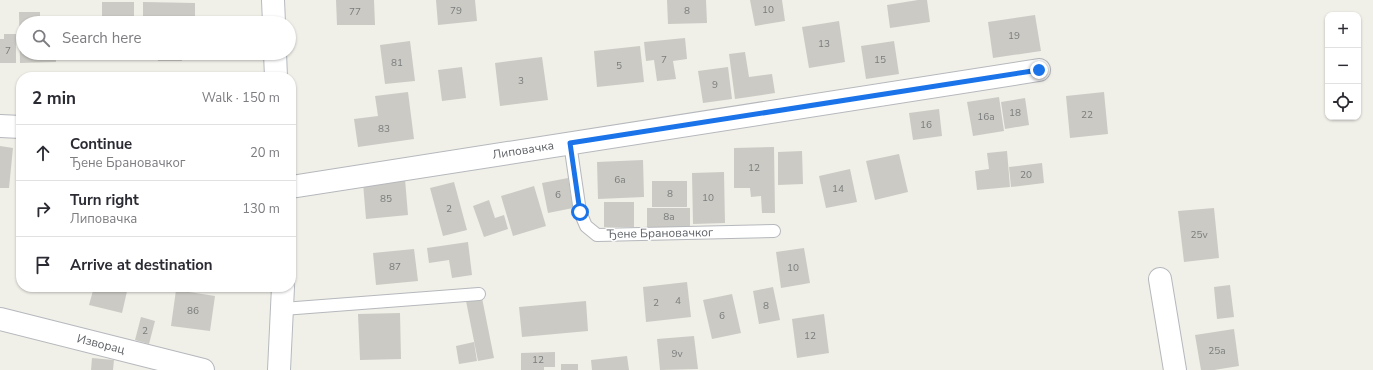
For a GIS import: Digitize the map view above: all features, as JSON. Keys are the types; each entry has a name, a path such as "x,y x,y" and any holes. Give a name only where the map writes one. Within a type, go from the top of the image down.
{"street":[{"path":"273,0 274,16"},
{"path":"275,60 276,72"},
{"name":"Липовачка","path":"296,186 1039,70"},
{"path":"0,126 16,127"},
{"path":"1160,279 1175,370"},
{"path":"279,370 283,292"},
{"name":"Изворац","path":"0,319 203,370"}],"lane":[{"name":"Ђене Брановачког","path":"570,143 580,212 586,226 597,234 774,230"},
{"path":"283,309 479,294"}],"building":[{"path":"336,0 374,0 375,25 337,25"},
{"path":"436,0 475,0 477,21 438,25"},
{"path":"667,0 706,0 707,23 668,24"},
{"path":"750,0 782,0 785,21 755,26"},
{"path":"927,0 930,22 890,28 887,5"},
{"path":"102,2 134,2 134,16 102,16"},
{"path":"143,2 195,3 195,16 143,16"},
{"path":"19,12 40,12 40,16 19,16"},
{"path":"1035,15 1041,51 993,58 988,22"},
{"path":"839,21 845,62 809,68 802,27"},
{"path":"4,34 16,34 16,63 0,63 0,39 4,39"},
{"path":"685,38 687,59 673,61 676,79 657,81 654,60 646,61 644,42"},
{"path":"410,41 415,81 385,84 380,45"},
{"path":"894,41 899,74 866,79 861,46"},
{"path":"640,46 644,82 597,87 594,51"},
{"path":"745,52 749,77 772,74 775,93 735,99 729,54"},
{"path":"542,57 548,100 500,106 495,63"},
{"path":"20,60 56,60 56,62 20,63"},
{"path":"158,60 182,60 182,61"},
{"path":"462,67 466,98 442,101 438,70"},
{"path":"728,67 732,99 703,103 698,71"},
{"path":"408,92 414,139 358,147 354,119 378,116 375,96"},
{"path":"1104,92 1108,134 1070,138 1066,96"},
{"path":"999,97 1004,131 973,136 967,102"},
{"path":"1025,98 1029,125 1005,129 1001,102"},
{"path":"939,109 942,136 913,140 909,113"},
{"path":"0,146 13,148 9,188 0,188"},
{"path":"774,147 775,213 762,213 761,196 751,197 750,188 734,188 734,148"},
{"path":"802,151 803,184 778,185 778,152"},
{"path":"1007,151 1010,187 977,190 975,171 989,169 987,153"},
{"path":"899,154 908,192 875,200 866,161"},
{"path":"643,160 644,197 598,199 597,162"},
{"path":"1042,163 1044,183 1011,187 1009,167"},
{"path":"850,169 857,202 826,208 819,176"},
{"path":"724,172 725,223 693,224 692,173"},
{"path":"568,178 573,208 548,213 542,183"},
{"path":"405,179 408,215 366,219 363,183"},
{"path":"652,181 687,181 687,207 652,207"},
{"path":"454,182 467,230 443,236 430,188"},
{"path":"534,186 546,226 513,236 501,196"},
{"path":"489,200 495,218 504,215 508,229 484,237 473,206"},
{"path":"604,202 634,202 634,227 604,227"},
{"path":"647,208 690,208 690,227 647,227"},
{"path":"1214,208 1219,258 1184,262 1178,211"},
{"path":"468,242 472,275 452,278 449,260 429,263 427,248"},
{"path":"804,248 810,283 781,288 776,252"},
{"path":"414,249 418,281 376,285 373,253"},
{"path":"687,282 691,317 646,322 643,287"},
{"path":"1230,285 1234,317 1217,319 1214,287"},
{"path":"773,287 780,320 759,324 753,291"},
{"path":"93,292 127,292 122,313 89,305"},
{"path":"176,292 189,292 215,296 210,331 171,326"},
{"path":"732,294 741,333 712,339 703,300"},
{"path":"482,298 494,358 478,361 466,301"},
{"path":"586,301 588,331 522,337 519,307"},
{"path":"400,313 401,359 360,360 358,314"},
{"path":"824,314 829,353 797,358 792,319"},
{"path":"141,317 155,321 149,344 135,340"},
{"path":"1234,329 1239,366 1214,370 1201,370 1195,335"},
{"path":"694,336 698,369 660,370 657,339"},
{"path":"474,342 477,361 459,364 456,346"},
{"path":"555,352 555,367 544,367 544,370 521,370 521,353"},
{"path":"627,356 629,370 592,370 591,360"},
{"path":"92,358 114,360 113,370 91,370"},
{"path":"561,364 578,364 578,370 561,370"}],"route":[{"path":"580,212 570,143 1039,70"}]}
